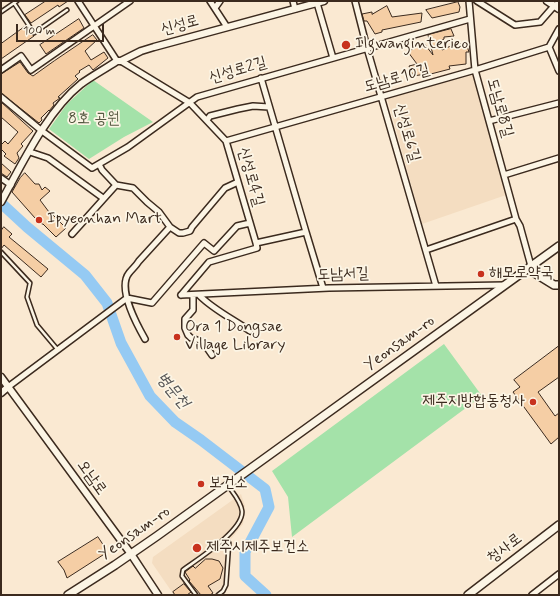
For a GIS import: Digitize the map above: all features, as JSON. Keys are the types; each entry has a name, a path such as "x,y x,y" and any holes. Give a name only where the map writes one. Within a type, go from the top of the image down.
{"main road":[{"name":"Yeonsam-ro","path":"68,595 115,566 559,246"},
{"path":"529,268 554,284 559,284"},
{"name":"청사로","path":"470,594 559,525"}],"street":[{"path":"78,1 119,61"},
{"path":"1,70 21,56 31,70 130,1"},
{"path":"210,1 228,27"},
{"path":"215,8 220,1"},
{"path":"293,1 295,9"},
{"name":"신성로","path":"1,202 42,131 60,105 81,85 119,61 141,51 324,1"},
{"name":"신성로6길","path":"355,1 367,48 436,286"},
{"name":"도남로8길","path":"469,1 475,70 529,268"},
{"path":"477,1 515,25 540,22 557,6 547,1"},
{"path":"317,3 333,58"},
{"name":"신성로2길","path":"100,164 128,147 197,97 208,92 470,19"},
{"path":"559,29 549,47 559,71"},
{"name":"도남로10길","path":"226,141 475,70 549,47"},
{"name":"신성로4길","path":"119,61 190,103 226,141 256,243"},
{"path":"261,78 323,288"},
{"path":"1,97 42,131 92,168 100,164 102,170 116,185 133,188 159,212 170,227 179,233 190,231 225,188 238,182"},
{"path":"489,121 559,102"},
{"path":"207,120 210,116 238,109 253,106 269,107"},
{"path":"30,152 48,158 103,198"},
{"path":"504,175 559,158"},
{"path":"1,178 10,187"},
{"path":"72,234 116,185"},
{"path":"426,250 516,219"},
{"path":"1,393 127,298 152,303 204,243 214,251 237,226 250,222"},
{"path":"145,340 127,298 124,284 128,273 170,227"},
{"path":"256,243 306,232"},
{"name":"도남서길","path":"256,243 257,248 208,262 181,296 323,288 506,285"},
{"path":"193,295 193,310 186,320 185,328 188,335 191,338 203,342 212,355"},
{"path":"200,296 207,303 234,319 250,331"},
{"name":"오남로","path":"1,377 131,554 158,595"},
{"path":"532,595 559,574"}],"lane":[{"path":"1,12 15,2 34,33 67,10"},
{"path":"1,252 30,283 27,297 37,325 58,350"},
{"path":"196,595 182,576 183,570 226,538 241,520 242,512 240,503 228,484"},
{"path":"218,595 223,591 226,585 229,543 226,538"}],"shaded area":[{"path":"474,75 509,194 422,224 387,97"},
{"name":"제주시제주보건소","path":"241,494 245,506 243,524 231,539 225,583 212,595 174,595 152,563 153,557"}],"green space":[{"name":"8호 공원","path":"93,80 153,122 124,137 89,159 49,129 67,104"},
{"path":"444,344 482,396 292,537 288,497 272,471"}],"building":[{"path":"46,1 68,1 59,7 58,5 31,23 25,15"},
{"path":"458,2 460,7 459,12 432,18 426,10"},
{"path":"387,6 392,17 422,13 421,22 382,30 382,32 375,34 367,21 364,21 362,14 372,12 372,14"},
{"path":"79,19 84,28 46,54 40,45"},
{"path":"26,26 34,36 1,59 1,44"},
{"path":"451,29 454,36 444,37 444,39 439,42 442,50 453,45 466,43 469,52 466,52 466,64 449,66 450,69 427,75 413,76 409,66 417,64 408,52 423,42 433,55 428,35"},
{"path":"93,35 97,40 85,51 91,60 104,52 108,58 93,70 89,65 79,71 80,72 75,76 78,79 58,97 60,98 53,103 54,105 41,118 42,120 39,123 1,93 1,74 20,62 28,73 33,76"},
{"path":"1,102 33,131 21,144 23,146 17,153 19,158 15,164 4,156 6,154 1,149 1,145 5,141 8,144 18,132 1,117"},
{"path":"1,163 11,172 7,177 1,173"},
{"path":"25,173 35,184 39,184 42,190 45,187 50,191 40,200 52,216 53,215 66,228 56,237 35,218 12,192 20,178"},
{"path":"4,227 12,234 9,237 48,269 41,277 4,245 1,249 1,231"},
{"name":"제주지방합동청사","path":"559,346 559,377 538,392 555,416 559,413 559,437 551,444 513,392 520,387 514,380"},
{"path":"98,537 106,549 106,553 67,578 64,570 58,562"},
{"path":"206,559 219,561 223,568 220,579 208,586 213,593 210,595 201,595 189,581 190,580 185,572 193,566 195,568"},
{"path":"184,584 191,592 187,595 175,595 173,592"}],"waterway":[{"name":"병문천","path":"1,203 27,227 85,275 107,303 121,343 150,396 175,422 265,489 269,507 245,552 245,576 266,595"}],"place":[{"name":"Ilgwanginterieo","path":"346,45"},
{"name":"Ipyeonhan Mart","path":"39,220"},
{"name":"해모로약국","path":"481,274"},
{"name":"Ora 1 Dongsae Village Library","path":"177,337"},
{"name":"제주지방합동청사","path":"533,402"},
{"name":"보건소","path":"201,484"},
{"name":"제주시제주보건소","path":"197,548"}]}
